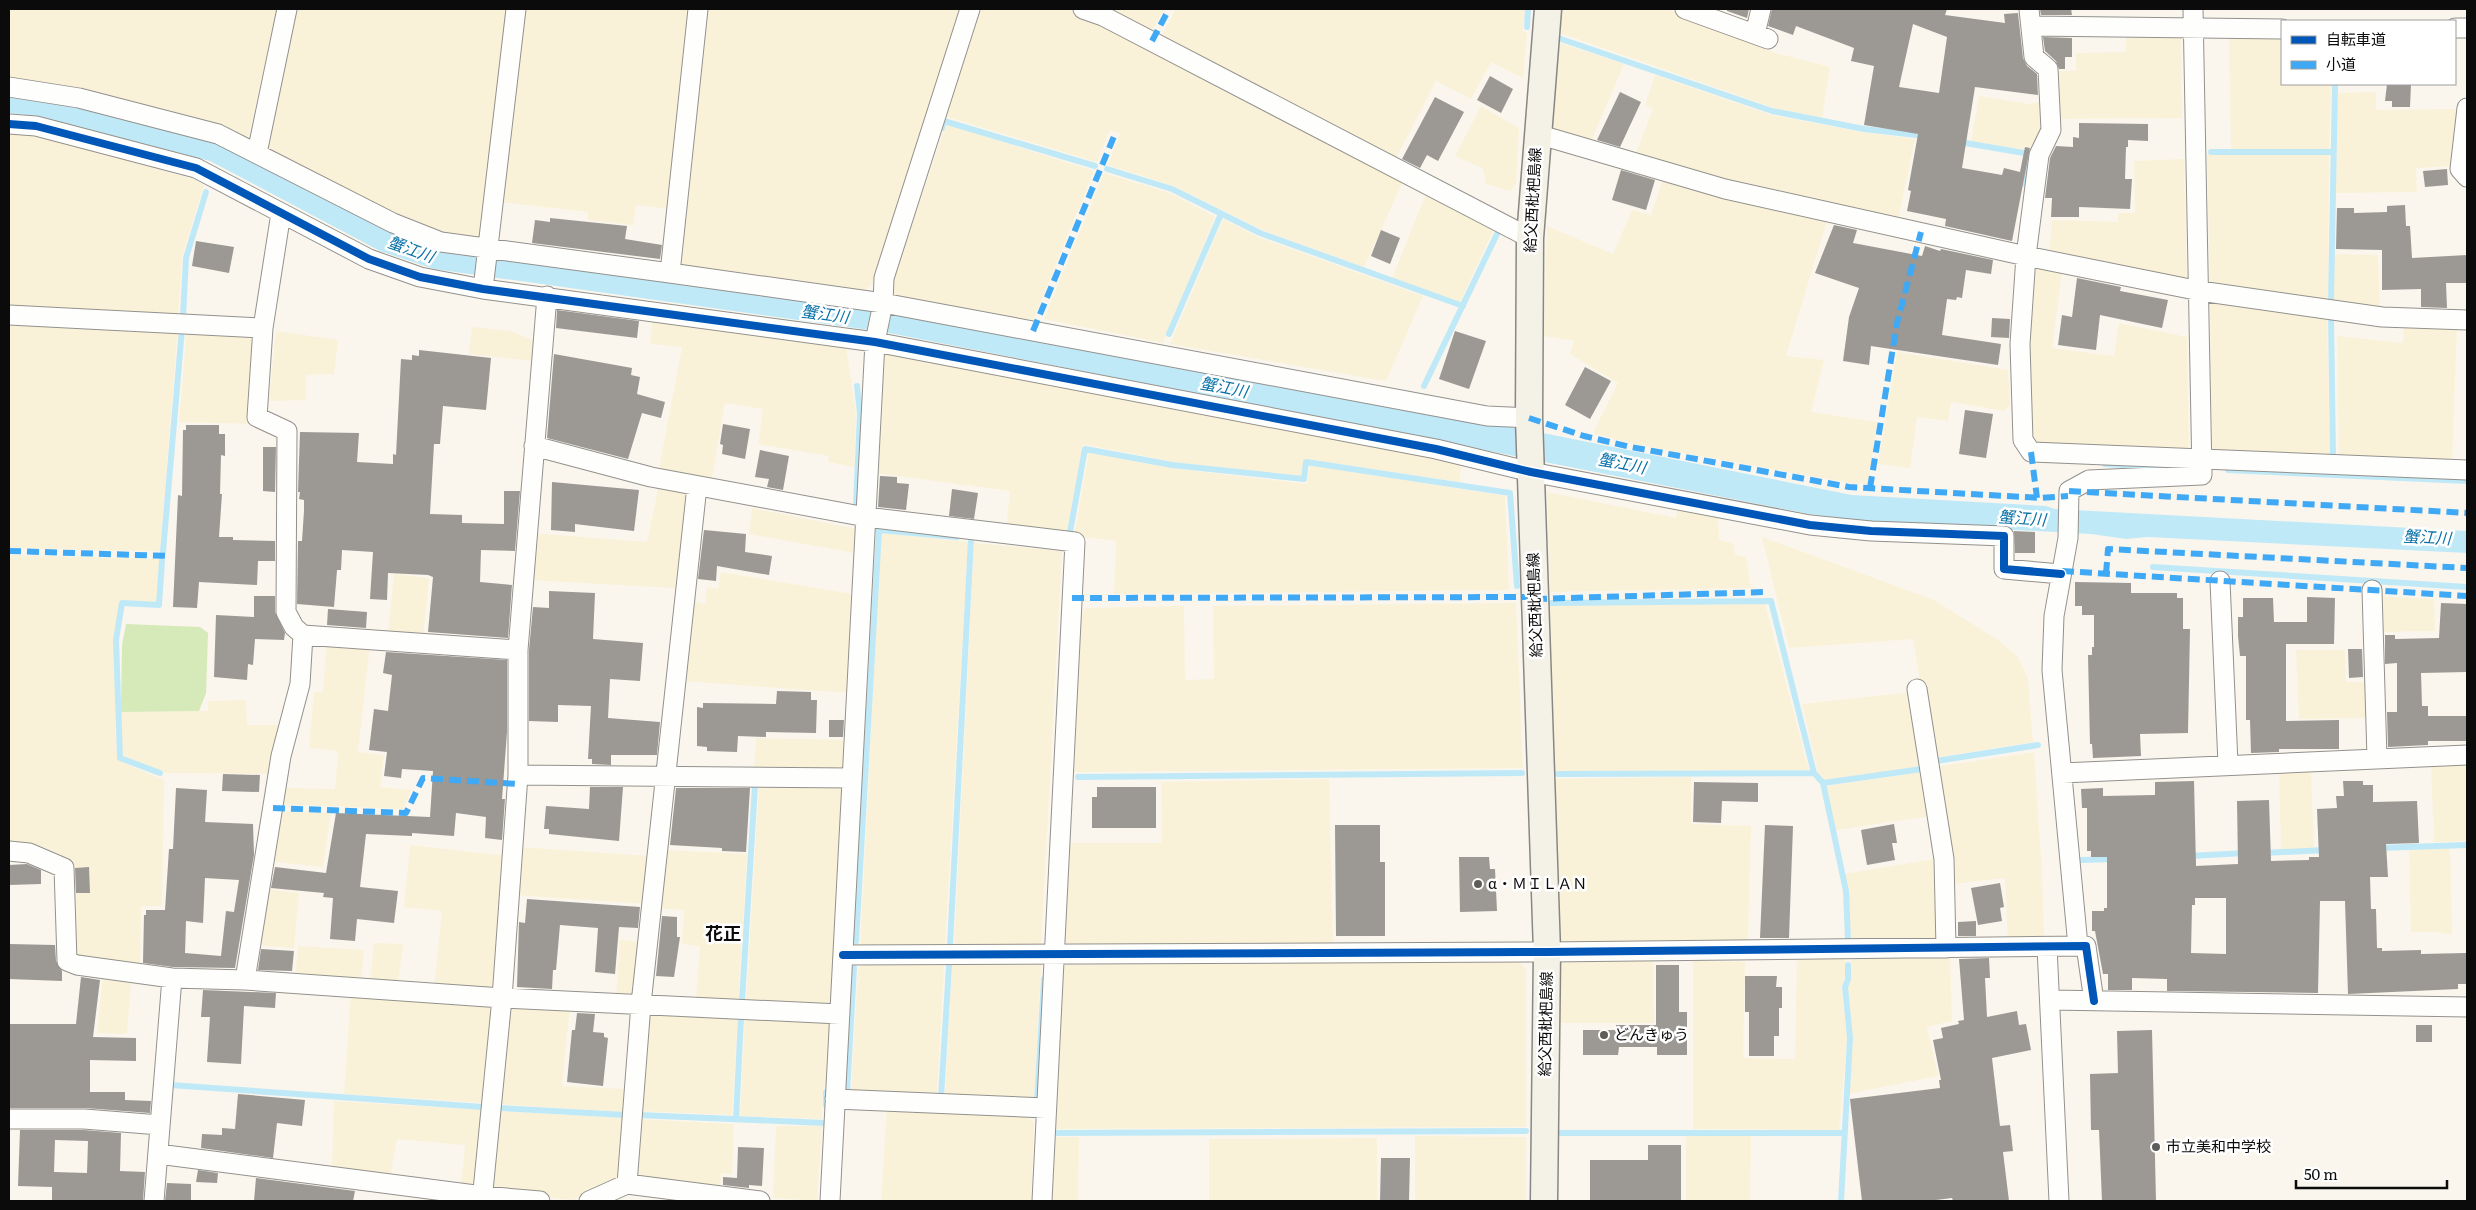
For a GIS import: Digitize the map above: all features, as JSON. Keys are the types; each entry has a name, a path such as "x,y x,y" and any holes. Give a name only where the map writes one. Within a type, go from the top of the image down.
{"main road":[{"name":"給父西枇杷島線","path":"1544,1201 1547,952 1529,418 1530,238 1548,9"}],"street":[{"path":"258,152 287,9"},
{"path":"484,286 516,9"},
{"path":"670,273 698,9"},
{"path":"830,1201 875,342 883,303 884,278 970,9"},
{"path":"1083,9 1103,16 1530,238"},
{"path":"1685,9 1762,37 1761,9"},
{"path":"2078,946 2052,670 2054,616 2068,538 2069,491 2089,480 2202,475 2200,291 2193,9"},
{"path":"2281,29 2193,29 2030,17 2034,58 2048,69 2051,130 2039,155 2026,256 2020,344 2023,440 2031,452 2467,470"},
{"path":"9,87 79,98 218,134 258,152 393,223 441,242 488,251 670,273 883,303 1487,416 1529,418"},
{"path":"2467,108 2460,168 2467,177"},
{"path":"9,124 36,126 196,168 369,260 420,277 875,342 1436,450 1531,472 1810,525 1871,531 2004,536 2004,569 2061,574"},
{"path":"1537,134 1725,189 2026,256 2200,291 2382,317 2467,320"},
{"path":"281,213 263,328 257,417 287,431 286,612 294,627 303,635 518,650"},
{"path":"483,1199 502,998 518,775 518,650 547,296"},
{"path":"9,316 263,328"},
{"path":"534,446 651,477 866,518 1075,542 1042,1201"},
{"path":"626,1184 641,1004 697,486"},
{"path":"2220,581 2228,764"},
{"path":"2372,590 2377,758"},
{"path":"245,980 281,756 300,684 303,635"},
{"path":"1917,689 1944,860 1946,948"},
{"path":"2062,773 2228,764 2467,755"},
{"path":"518,775 852,778"},
{"path":"9,851 29,853 64,868 67,961 77,965 172,978 245,980 502,998 840,1014"},
{"path":"843,955 1547,952 2086,946 2094,1000"},
{"path":"2047,947 2059,1201"},
{"path":"154,1201 172,978"},
{"path":"2051,1000 2467,1007"},
{"path":"836,1099 1046,1108"},
{"path":"9,1119 84,1119 160,1125"},
{"path":"158,1154 483,1199 540,1201"},
{"path":"589,1201 626,1184 760,1201"}],"shaded area":[{"path":"9,9 277,9 248,139 9,81"},
{"path":"294,9 511,9 485,241 443,234 398,218 265,150"},
{"path":"521,9 695,9 670,209 636,205 633,225 588,220 588,212 498,202"},
{"path":"703,9 962,9 872,284 865,290 681,271 675,261"},
{"path":"978,9 1066,9 1098,20 1405,177 1364,267 1262,230 1174,186 1108,165 1120,134 1110,130 1097,162 944,116"},
{"path":"1097,9 1164,9 1150,35"},
{"path":"1176,9 1525,9 1523,31 1527,33 1523,78 1491,62 1471,99 1436,81 1394,162 1159,41"},
{"path":"1563,9 1667,9 1760,42 1768,51 1830,67 1822,118 1777,109 1560,33"},
{"path":"2181,37 2182,118 2054,119 2054,71 2076,71 2076,53 2126,52 2126,38"},
{"path":"2281,38 2281,85 2331,85 2329,150 2231,149 2229,39"},
{"path":"1560,43 1624,64 1590,144 1551,131"},
{"path":"1655,75 1771,115 1862,132 1915,139 1898,220 1634,158 1653,109 1645,105"},
{"path":"2376,92 2376,110 2461,109 2453,166 2416,168 2417,192 2336,193 2337,93"},
{"path":"1979,96 2028,104 2045,101 2047,130 2038,148 2024,146 2023,149 1971,142"},
{"path":"1481,106 1519,128 1516,184 1510,191 1486,184 1483,169 1455,156"},
{"path":"946,124 1094,171 1032,323 893,300 889,292"},
{"path":"9,132 36,135 193,179 204,185 182,257 178,320 9,312"},
{"path":"2207,154 2329,155 2328,303 2210,288"},
{"path":"2184,159 2187,284 2049,254 2052,220 2118,222 2118,213 2135,213 2134,161"},
{"path":"1104,173 1170,193 1215,217 1163,343 1044,319"},
{"path":"1663,179 1828,217 1786,356 1824,360 1811,412 1877,422 1868,484 1849,483 1634,444 1593,433 1618,383 1570,354 1574,341 1544,336 1547,226 1613,254 1632,210 1651,215"},
{"path":"1428,189 1496,225 1460,302 1392,278"},
{"path":"1223,219 1258,237 1423,296 1386,381 1170,344"},
{"path":"2333,254 2378,255 2380,311 2334,305"},
{"path":"2034,264 2062,271 2052,348 2114,356 2119,323 2187,337 2189,455 2034,447 2029,440 2026,347"},
{"path":"2210,299 2327,315 2330,458 2217,454 2212,447"},
{"path":"658,317 846,346 856,413 854,467 828,462 829,456 758,444 763,409 725,403 711,483 658,474 682,347 650,344 652,322"},
{"path":"9,319 178,327 160,551 9,548"},
{"path":"2404,325 2457,327 2452,463 2339,458 2337,336 2403,343"},
{"path":"472,327 510,331 535,341 533,361 469,354"},
{"path":"187,328 258,332 251,424 179,422"},
{"path":"276,331 338,340 334,374 306,375 306,400 269,401"},
{"path":"889,352 1461,462 1460,482 1305,459 1301,476 1173,462 1083,444 1066,536 1006,529 1010,491 876,473 881,357"},
{"path":"1897,352 2008,370 2010,405 2004,411 1951,402 1948,421 1917,417 1910,468 1878,464"},
{"path":"1089,452 1171,468 1307,484 1310,465 1505,496 1509,590 1114,594 1116,541 1074,536"},
{"path":"659,485 687,490 675,588 528,580 532,533 647,542"},
{"path":"1547,492 1676,518 1678,507 1718,514 1719,540 1734,544 1735,555 1746,557 1751,588 1550,592"},
{"path":"752,508 856,529 855,553 749,534"},
{"path":"881,533 968,542 945,947 860,948"},
{"path":"1762,537 1934,600 1998,640 2018,657 2028,679 2033,742 1933,758 1913,639 1789,648"},
{"path":"974,543 1062,551 1041,948 954,947"},
{"path":"9,555 161,559 157,602 120,601 114,640 116,751 119,761 164,780 162,906 141,906 140,969 78,960 72,950 69,865 9,846"},
{"path":"721,572 852,594 849,693 682,681 691,601 705,604 707,587 718,589"},
{"path":"394,574 429,578 423,637 388,634"},
{"path":"2376,596 2434,599 2435,631 2377,632"},
{"path":"1516,603 1523,768 1074,772 1081,613 1086,608 1184,606 1185,680 1214,679 1213,606"},
{"path":"1765,604 1809,770 1555,771 1550,605"},
{"path":"327,641 370,645 358,752 384,755 380,787 411,790 403,809 278,804 280,788 335,789 338,751 309,748 314,692 323,692"},
{"path":"2296,650 2345,650 2346,682 2365,682 2367,718 2299,719"},
{"path":"1913,692 1924,766 1824,780 1818,772 1802,704"},
{"path":"246,700 247,725 283,725 274,774 163,773 122,755 121,712 208,711 208,701"},
{"path":"756,738 847,740 846,773 754,773"},
{"path":"2034,752 2042,873 2044,940 2008,942 2005,878 1954,884 1935,767"},
{"path":"2467,764 2467,841 2434,842 2431,765"},
{"path":"2311,770 2314,849 2281,850 2279,771"},
{"path":"1924,772 1931,816 1836,830 1826,786"},
{"path":"1691,777 1691,824 1751,826 1748,942 1566,945 1560,937 1554,779"},
{"path":"1329,779 1333,946 1071,948 1063,938 1069,843 1162,843 1161,782"},
{"path":"759,784 839,785 845,792 835,1002 830,1007 746,1004"},
{"path":"276,811 331,813 323,867 268,861"},
{"path":"410,845 507,856 497,993 434,988 442,911 404,907"},
{"path":"519,847 650,856 646,904 515,895"},
{"path":"2450,848 2452,935 2437,932 2411,932 2409,849"},
{"path":"663,850 747,854 738,1003 696,1000 700,946 682,944 684,910 657,908"},
{"path":"1940,858 1940,944 1851,945 1848,891 1844,874"},
{"path":"263,889 299,893 294,948 254,945"},
{"path":"620,940 641,942 634,998 616,998"},
{"path":"374,943 403,944 398,984 370,983"},
{"path":"298,946 364,950 361,982 295,978"},
{"path":"1851,956 1950,956 1952,1021 1927,1027 1938,1076 1848,1094 1853,1040 1847,988 1851,980"},
{"path":"1797,957 1845,957 1845,975 1841,988 1847,1038 1839,1130 1693,1129 1693,961 1745,962 1743,1058 1795,1059"},
{"path":"1564,958 1653,958 1654,1023 1559,1023 1559,963"},
{"path":"1517,961 1526,969 1526,1127 1050,1129 1059,974 1066,965"},
{"path":"862,965 944,965 937,1094 851,1091 858,969"},
{"path":"952,965 1041,965 1034,1098 945,1094"},
{"path":"103,976 131,980 127,1034 97,1033"},
{"path":"351,991 496,1000 486,1103 344,1094"},
{"path":"513,1004 570,1006 562,1086 625,1089 623,1112 497,1104 507,1013"},
{"path":"647,1009 738,1013 732,1115 637,1111"},
{"path":"745,1014 825,1019 832,1024 831,1086 823,1086 822,1119 740,1116"},
{"path":"334,1101 486,1110 474,1187 461,1187 465,1145 397,1139 390,1176 332,1170"},
{"path":"887,1107 1022,1113 1034,1123 1031,1201 881,1201"},
{"path":"496,1111 626,1118 619,1180 573,1200 488,1192"},
{"path":"636,1119 734,1124 732,1174 721,1173 720,1193 637,1181"},
{"path":"776,1126 822,1126 817,1201 773,1198"},
{"path":"1415,1136 1526,1137 1526,1201 1415,1201"},
{"path":"1686,1136 1751,1136 1750,1201 1686,1201"},
{"path":"1050,1137 1079,1137 1078,1201 1047,1201"},
{"path":"1377,1138 1377,1201 1209,1201 1209,1139"}],"green space":[{"path":"126,624 200,627 208,633 206,693 199,711 121,712 122,645"}],"water":[{"name":"蟹江川","path":"9,93 35,96 215,143 390,229 872,308 1355,400 1533,431 1852,495 2046,506 2055,509 2467,531 2467,553 2148,537 2126,539 2091,534 1868,522 1809,514 884,332 434,269 380,251 210,161 37,116 9,113"}],"building":[{"path":"1727,9 1749,9 1747,18 1727,11"},
{"path":"1772,9 1947,9 1945,15 2005,23 2004,14 2018,13 2023,58 2027,66 2037,74 2038,95 1975,87 1962,168 2002,175 2004,168 2020,172 2025,147 2030,148 2012,241 1945,226 1946,219 1907,211 1911,191 1908,190 1918,134 1864,125 1874,66 1851,61 1854,48 1796,26 1793,35 1768,26","holes":["1913,24 1947,37 1939,93 1899,87"]},
{"path":"2040,9 2071,9 2072,15 2041,15"},
{"path":"2043,37 2072,38 2072,57 2065,57 2065,69 2059,69 2056,61 2045,51"},
{"path":"1490,76 1513,89 1501,113 1477,100"},
{"path":"2387,85 2411,85 2410,107 2392,107 2392,101 2385,101"},
{"path":"1620,92 1641,102 1620,147 1597,140"},
{"path":"1435,97 1464,112 1438,161 1427,155 1420,168 1402,159"},
{"path":"2079,123 2148,124 2148,141 2128,140 2128,147 2126,147 2125,179 2132,179 2130,209 2079,207 2079,217 2051,217 2052,198 2045,198 2050,158 2056,146 2073,147 2073,137 2079,138"},
{"path":"2447,169 2448,185 2425,187 2423,171"},
{"path":"1621,170 1655,180 1646,210 1612,200"},
{"path":"2405,205 2406,226 2410,226 2412,258 2467,255 2467,283 2446,283 2447,308 2421,307 2421,289 2382,290 2382,250 2336,249 2337,208 2354,208 2354,213 2387,212 2387,206"},
{"path":"550,218 627,226 625,239 662,245 660,259 532,243 535,220 550,222"},
{"path":"1834,225 1857,230 1853,243 1922,256 1925,246 1940,251 1941,249 1993,260 1991,274 1966,270 1962,298 1957,297 1956,300 1947,299 1942,335 2001,344 1998,365 1871,346 1869,365 1843,361 1849,317 1859,288 1815,273"},
{"path":"1381,230 1400,238 1390,264 1371,256"},
{"path":"196,241 234,247 229,273 192,266"},
{"path":"2077,278 2121,287 2120,291 2168,300 2162,328 2100,315 2096,350 2058,345 2062,315 2072,317"},
{"path":"557,310 639,321 637,338 556,328"},
{"path":"1992,318 2010,319 2009,338 1991,337"},
{"path":"1455,331 1486,341 1469,389 1439,379"},
{"path":"419,350 491,358 486,410 443,406 440,444 434,444 430,514 462,515 462,523 504,524 504,491 520,491 515,551 481,550 480,582 512,585 508,638 428,632 433,577 428,575 388,573 387,600 370,599 373,552 342,550 341,570 337,570 334,607 297,604 298,541 302,541 304,511 304,500 299,499 300,492 298,492 300,432 359,433 357,462 393,464 393,454 396,455 401,359 412,360 412,355 419,356"},
{"path":"554,354 632,368 631,375 640,377 637,394 665,402 661,418 642,413 628,459 547,438"},
{"path":"1585,367 1611,381 1590,419 1565,405"},
{"path":"1965,410 1993,414 1986,458 1959,454"},
{"path":"723,424 750,429 745,459 722,454 723,445 720,444"},
{"path":"186,425 219,425 219,434 225,434 225,456 221,455 220,494 222,494 219,537 233,537 233,540 275,541 275,561 258,561 257,585 199,582 197,608 173,607 178,495 182,496 183,430 186,430"},
{"path":"263,447 276,447 275,492 263,491"},
{"path":"760,450 789,456 783,490 767,487 769,479 755,477"},
{"path":"880,476 897,477 897,483 909,484 906,510 878,507"},
{"path":"552,482 639,490 634,531 575,524 575,532 551,530"},
{"path":"952,489 978,493 974,519 949,516"},
{"path":"704,530 746,534 745,552 772,556 769,575 717,566 716,581 698,579"},
{"path":"2014,531 2035,532 2035,553 2015,553"},
{"path":"2075,582 2131,583 2131,593 2177,593 2177,598 2183,598 2183,629 2190,629 2188,733 2140,734 2141,756 2093,758 2092,744 2090,744 2088,655 2092,655 2092,647 2094,647 2094,615 2082,615 2082,606 2075,606"},
{"path":"549,591 595,593 593,639 643,643 640,681 610,679 608,718 660,722 657,755 611,755 611,765 592,764 592,759 588,759 591,706 558,705 558,722 529,721 529,650 533,607 549,608"},
{"path":"254,596 275,596 275,612 285,633 284,640 255,639 253,665 248,664 247,680 214,677 216,615 254,617"},
{"path":"2307,597 2335,598 2334,644 2286,644 2286,721 2339,720 2339,749 2279,749 2279,752 2251,753 2250,720 2246,720 2246,656 2240,656 2238,636 2238,617 2243,617 2243,598 2273,598 2274,622 2307,622"},
{"path":"2441,603 2467,604 2467,672 2421,673 2422,706 2428,706 2428,716 2467,716 2467,741 2428,741 2428,745 2388,747 2387,712 2397,712 2397,663 2385,664 2385,635 2395,635 2395,639 2439,638"},
{"path":"328,609 367,612 366,628 327,625"},
{"path":"2348,649 2362,649 2363,677 2349,678"},
{"path":"386,652 507,660 507,732 502,799 505,799 502,840 485,838 486,817 456,813 454,836 412,833 412,836 366,834 360,887 398,891 394,923 357,919 355,941 330,939 333,898 323,897 324,893 271,888 275,867 326,873 336,813 430,817 433,771 402,769 401,778 384,776 387,752 369,750 374,709 388,711 392,675 383,673"},
{"path":"777,691 811,692 811,700 817,700 816,733 766,732 766,737 738,736 737,752 707,751 707,747 697,746 697,707 703,708 703,703 776,704"},
{"path":"829,720 844,720 843,737 829,737"},
{"path":"223,774 260,775 259,792 222,791"},
{"path":"2194,781 2196,866 2238,864 2237,801 2269,800 2271,861 2309,860 2309,857 2319,857 2317,809 2337,808 2336,796 2344,796 2343,781 2363,781 2363,785 2373,785 2373,802 2417,801 2419,843 2386,844 2388,877 2370,877 2371,909 2376,909 2377,948 2382,948 2382,951 2421,950 2421,954 2466,953 2466,984 2458,984 2458,989 2348,994 2345,901 2320,901 2318,993 2167,991 2167,979 2132,978 2132,990 2108,990 2108,974 2103,974 2095,931 2092,931 2092,911 2104,911 2104,908 2107,908 2107,857 2091,857 2091,851 2087,851 2087,808 2082,808 2081,789 2103,788 2103,796 2155,795 2155,782","holes":["2195,898 2226,898 2226,954 2191,953 2192,905 2195,905"]},
{"path":"1694,782 1758,783 1758,802 1722,801 1721,823 1693,822"},
{"path":"590,787 623,787 619,841 549,834 549,829 544,829 546,806 589,809"},
{"path":"1097,787 1156,787 1156,828 1092,828 1092,797 1097,797"},
{"path":"176,788 207,790 205,822 253,824 254,855 235,968 173,967 143,963 144,915 146,915 146,910 165,910 169,849 173,849","holes":["205,878 239,880 234,912 226,911 221,956 185,953 186,921 203,923"]},
{"path":"676,788 750,788 746,852 722,851 722,848 670,845"},
{"path":"1894,824 1897,843 1892,843 1895,860 1867,865 1861,830"},
{"path":"1335,825 1380,825 1380,862 1385,862 1385,936 1336,936"},
{"path":"1765,825 1793,826 1789,938 1760,938"},
{"path":"1459,857 1489,857 1490,869 1495,869 1497,911 1460,912"},
{"path":"27,864 41,870 41,884 9,885 9,865"},
{"path":"89,867 90,893 76,893 75,868"},
{"path":"2000,883 2004,907 2000,908 2002,921 1978,925 1971,888"},
{"path":"527,899 640,907 638,928 619,927 615,974 595,972 598,928 560,925 556,970 553,970 552,989 517,987 519,922 525,923"},
{"path":"662,916 677,917 677,937 680,937 674,977 656,976"},
{"path":"1976,921 1976,936 1958,936 1958,922"},
{"path":"9,944 55,945 56,961 62,971 62,981 9,979"},
{"path":"261,949 294,951 292,971 258,970"},
{"path":"1989,958 1990,978 1985,978 1987,1017 2017,1011 2019,1025 2026,1024 2031,1050 1992,1058 2000,1126 2010,1125 2013,1151 2003,1152 2009,1201 1953,1201 1952,1198 1928,1201 1862,1201 1850,1099 1940,1088 1939,1080 1941,1080 1933,1040 1943,1038 1941,1028 1959,1024 1958,1021 1964,1020 1959,959"},
{"path":"1656,965 1679,965 1679,1012 1687,1012 1687,1055 1657,1055 1657,1047 1619,1047 1618,1055 1583,1055 1583,1030 1616,1030 1616,1025 1656,1025"},
{"path":"1745,976 1777,976 1776,987 1782,987 1782,1008 1779,1008 1779,1036 1774,1036 1774,1056 1749,1056 1749,1012 1745,1012"},
{"path":"81,977 100,980 93,1037 136,1038 136,1061 90,1060 90,1092 125,1092 125,1100 151,1101 150,1113 85,1108 9,1108 9,1024 76,1024"},
{"path":"203,990 276,993 275,1008 244,1006 241,1064 207,1062 210,1017 201,1017"},
{"path":"577,1013 595,1014 593,1032 604,1033 604,1037 608,1038 603,1086 567,1082 572,1030 575,1030"},
{"path":"2416,1025 2432,1025 2432,1042 2416,1042"},
{"path":"2152,1030 2156,1201 2102,1201 2099,1130 2091,1130 2090,1074 2118,1073 2117,1031"},
{"path":"238,1094 305,1100 302,1126 277,1123 273,1158 201,1148 202,1134 222,1135 222,1128 235,1129"},
{"path":"20,1130 84,1130 121,1133 120,1171 145,1172 143,1201 52,1201 52,1187 18,1186","holes":["55,1140 88,1141 87,1173 54,1172"]},
{"path":"1648,1145 1681,1145 1681,1201 1590,1201 1590,1160 1648,1160"},
{"path":"738,1147 764,1148 762,1186 749,1185 749,1188 723,1185 723,1177 737,1178"},
{"path":"1381,1158 1410,1158 1409,1201 1380,1201"},
{"path":"198,1170 218,1173 217,1183 196,1182"},
{"path":"256,1178 355,1191 353,1201 254,1201"},
{"path":"167,1183 191,1184 191,1201 165,1201"}],"waterway":[{"path":"1527,27 1528,9"},
{"path":"1558,38 1772,111 1864,129 1925,136"},
{"path":"2331,300 2335,85"},
{"path":"942,128 944,121 1095,166"},
{"path":"1959,142 2030,154 2026,185"},
{"path":"2211,152 2333,152"},
{"path":"1107,169 1172,189 1260,233 1463,306"},
{"path":"183,317 186,258 206,192"},
{"path":"1169,334 1221,214"},
{"path":"1424,386 1497,234"},
{"path":"2331,317 2333,456"},
{"path":"163,552 182,329"},
{"path":"856,505 860,413 857,386"},
{"path":"1070,532 1085,449 1172,465 1304,479 1306,462 1510,493 1517,586"},
{"path":"2105,464 2172,468"},
{"path":"2228,470 2467,481"},
{"path":"856,941 879,530 957,537"},
{"path":"950,945 971,539"},
{"path":"160,773 120,758 116,640 122,603 159,605 162,561"},
{"path":"2153,567 2467,587"},
{"path":"1551,603 1771,601 1814,773"},
{"path":"1936,761 2038,745"},
{"path":"1558,774 1814,773 1823,783 1922,769"},
{"path":"1078,777 1522,773"},
{"path":"1823,783 1846,891 1848,940"},
{"path":"742,1001 755,785"},
{"path":"2378,848 2467,845"},
{"path":"2263,853 2326,850"},
{"path":"2188,856 2246,853"},
{"path":"2082,860 2113,859"},
{"path":"1841,1201 1850,1038 1845,987 1848,979 1848,965"},
{"path":"941,1097 949,966"},
{"path":"852,1094 847,1093 854,968"},
{"path":"1032,1101 1037,1101 1044,979"},
{"path":"736,1119 741,1017"},
{"path":"171,1080 170,1085 483,1107"},
{"path":"826,1092 826,1105"},
{"path":"500,1108 625,1115 626,1108"},
{"path":"639,1115 825,1123"},
{"path":"1057,1133 1526,1131"},
{"path":"1559,1133 1843,1133"}],"marked path":[{"path":"1152,41 1169,9"},
{"path":"1033,331 1115,134"},
{"path":"1870,488 1897,323 1921,232"},
{"path":"1529,418 1584,436 1631,447 1849,487 2041,498 2068,496"},
{"path":"2031,452 2037,498"},
{"path":"2069,491 2467,513"},
{"path":"2106,574 2108,549 2467,568"},
{"path":"9,551 170,556"},
{"path":"2062,571 2467,596"},
{"path":"1535,599 1766,592"},
{"path":"1072,598 1535,597"},
{"path":"273,808 406,813 423,778 517,784"}],"cycle path":[{"path":"9,124 36,126 196,168 369,259 420,277 483,289 875,342 1436,449 1531,472 1810,525 1871,531 2004,536 2004,569 2061,574"},
{"path":"843,955 1547,952 2086,946 2094,1001"}],"place":[{"name":"α・ＭＩＬＡＮ","path":"1478,884"},
{"name":"どんきゅう","path":"1604,1035"},
{"name":"市立美和中学校","path":"2156,1147"}],"district":[{"name":"花正","path":"723,934"}]}
